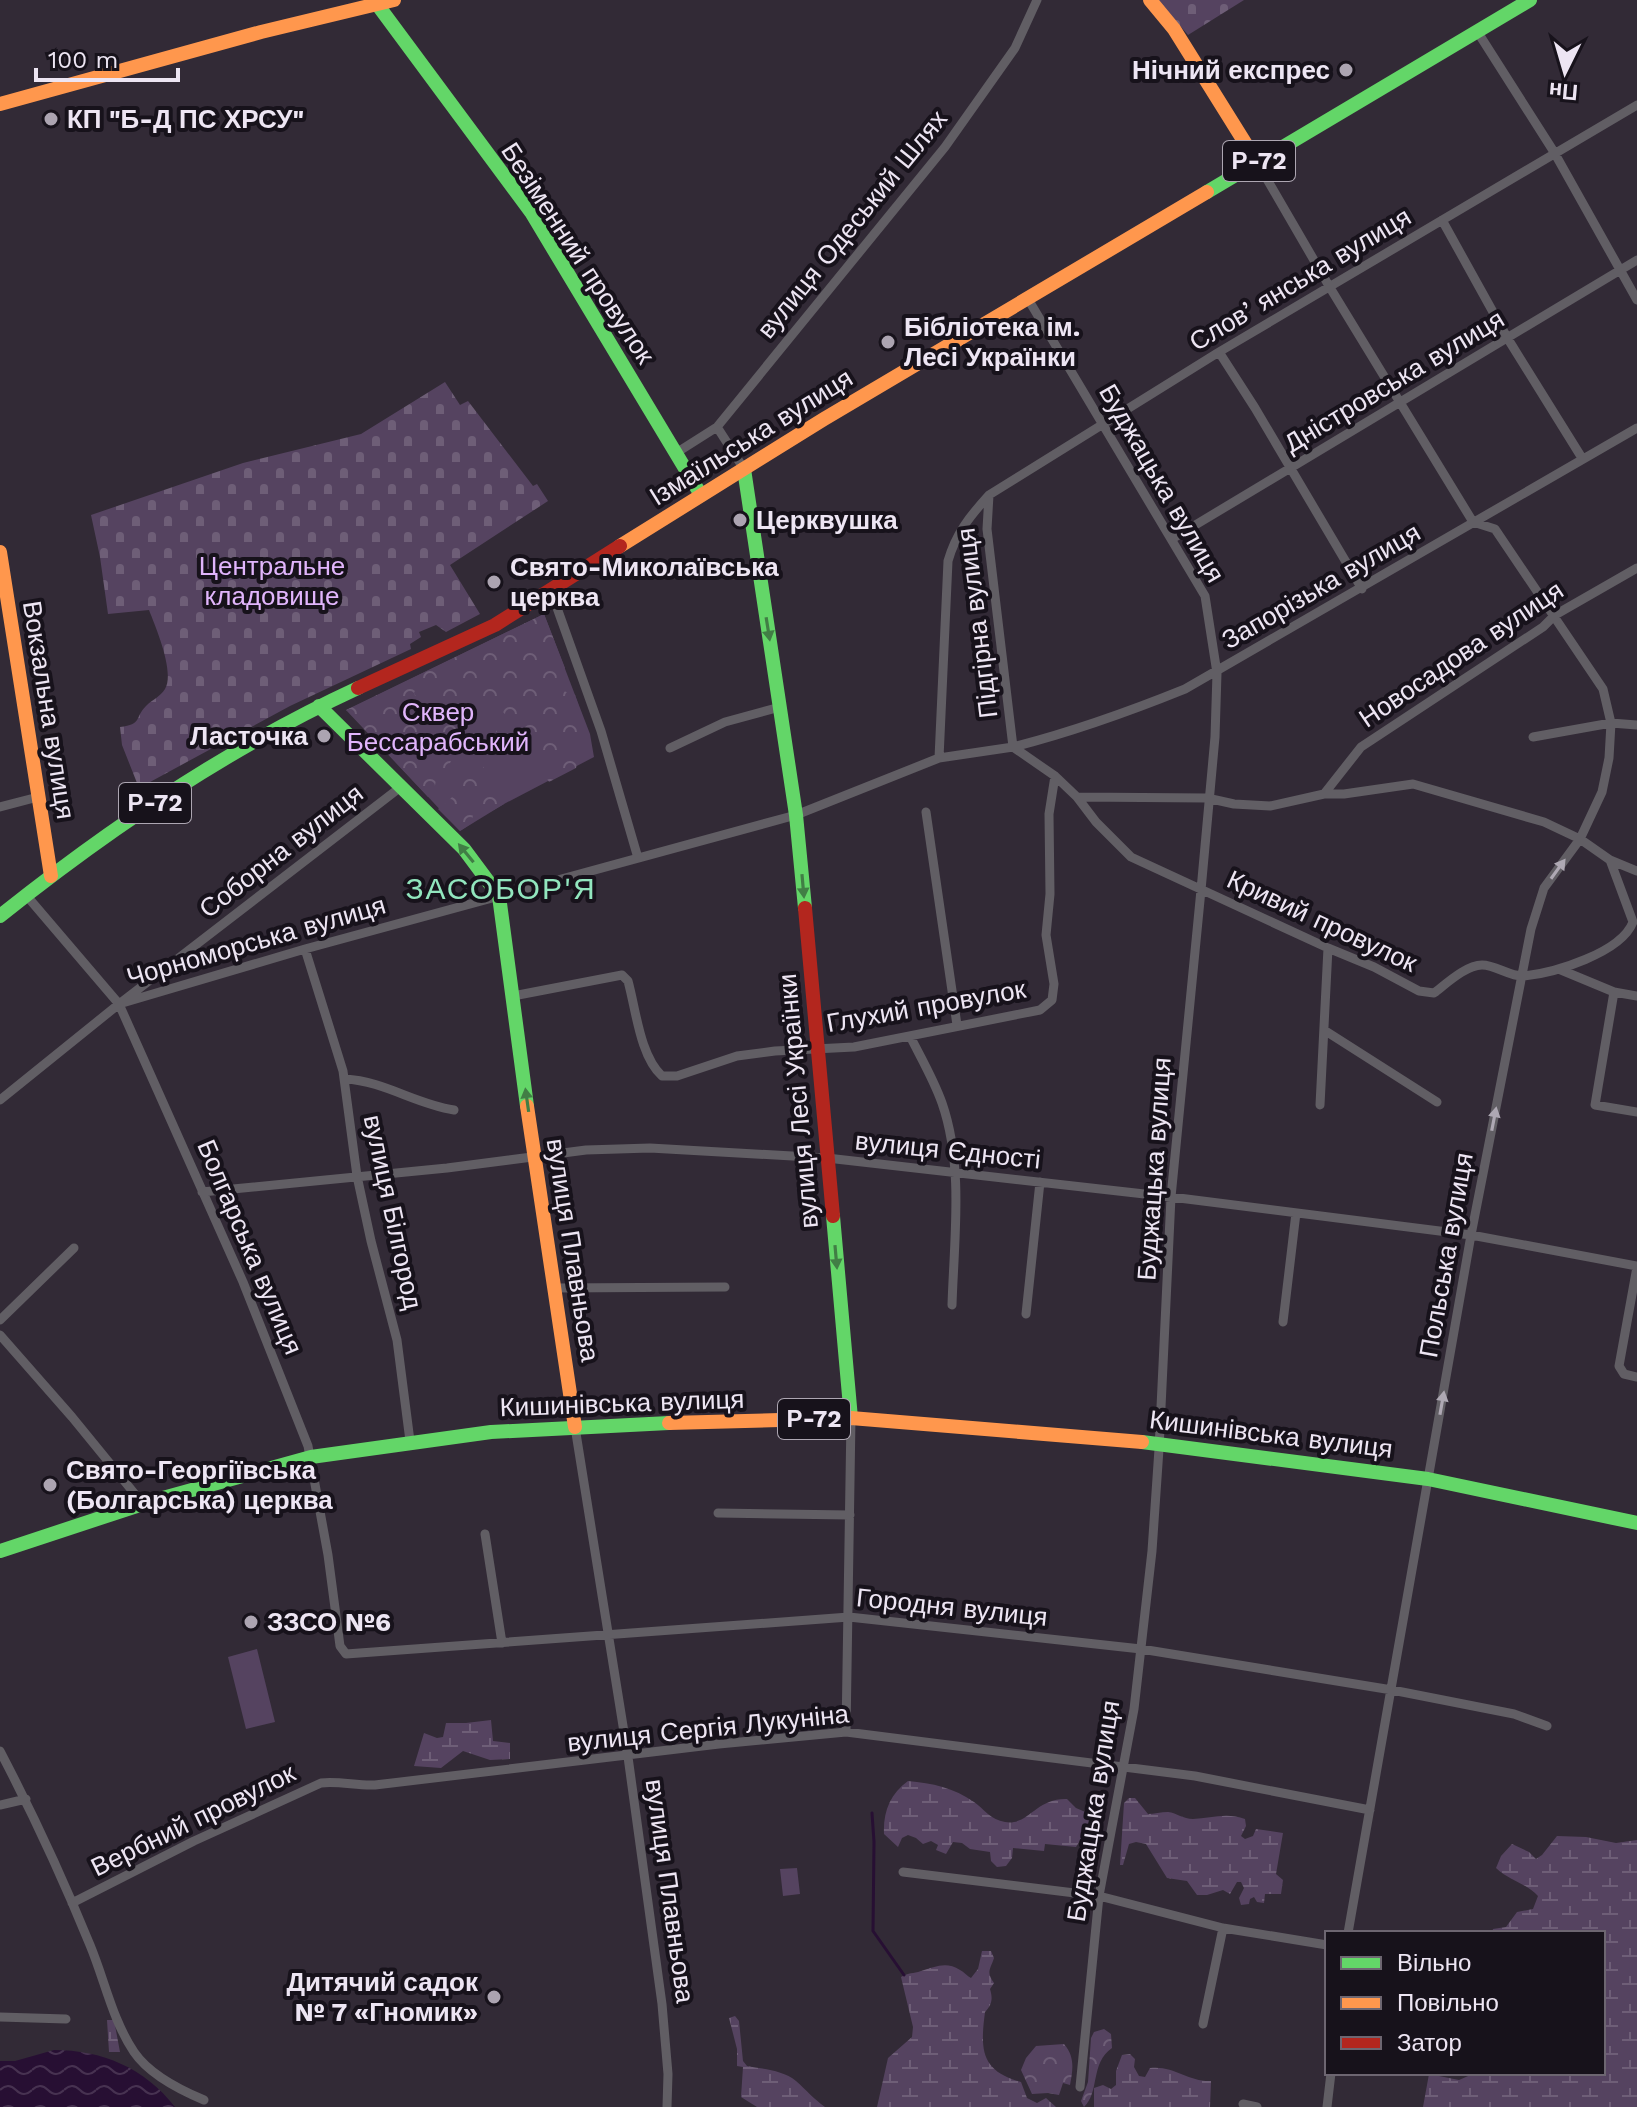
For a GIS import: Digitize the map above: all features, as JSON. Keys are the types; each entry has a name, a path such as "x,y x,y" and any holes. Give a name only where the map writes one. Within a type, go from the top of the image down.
{"main road":[{"path":"0,104 261,32 394,0"},
{"path":"1150,0 1174,29 1257,162"},
{"name":"Ізмаїльська вулиця","path":"0,916 51,876 175,789 319,706 462,642 551,591 744,469 1530,0"},
{"name":"Безіменний провулок","path":"377,4 531,212 701,495"},
{"name":"вулиця Лесі Українки","path":"744,469 796,815 851,1418"},
{"name":"Вокзальна вулиця","path":"0,556 51,876"},
{"name":"вулиця Плавньова","path":"319,706 464,849 499,896 575,1427"},
{"name":"Кишинівська вулиця","path":"0,1551 143,1504 311,1457 410,1441 575,1427 851,1418 1160,1443 1428,1479 1637,1523"}],"street":[{"name":"вулиця Одеський Шлях","path":"676,453 717,427 945,147 1015,48 1037,0"},
{"path":"1477,31 1554,152 1637,300"},
{"name":"Словʼянська вулиця","path":"939,758 948,561 955,538 965,521 989,495 1219,352 1637,105"},
{"path":"1257,162 1473,522"},
{"path":"1442,220 1508,339 1582,458"},
{"name":"Дністровська вулиця","path":"1172,539 1637,260"},
{"name":"Буджацька вулиця","path":"1028,299 1205,596 1217,673 1215,737 1171,1197 1152,1551 1123,1767 1099,1896 1080,2087"},
{"path":"1219,352 1362,589"},
{"path":"717,427 744,469"},
{"name":"Запорізька вулиця","path":"1013,747 1063,735 1116,717 1217,673 1637,428"},
{"name":"Підгірна вулиця","path":"989,495 987,529 1013,747"},
{"name":"Польська вулиця","path":"1348,1931 1471,1235 1531,929 1544,888 1580,839 1602,792 1609,758 1611,723 1603,689 1495,529 1473,522"},
{"name":"Новосадова вулиця","path":"1324,794 1361,747 1543,627 1555,615 1637,568"},
{"path":"551,591 601,731 638,858"},
{"path":"670,748 725,722 780,707"},
{"path":"1533,737 1611,723 1637,725"},
{"path":"1013,747 1055,776 1077,797 1207,798 1234,804 1270,806 1324,794 1413,784 1532,818 1580,839 1610,860 1637,871"},
{"name":"Чорноморська вулиця","path":"119,1004 305,949 796,815 939,758 1013,747"},
{"name":"Глухий провулок","path":"513,996 622,975 628,981 647,1055 662,1076 677,1076 737,1056 854,1047 1040,1010 1052,1000 1054,984 1046,935 1050,894 1049,814 1055,776"},
{"name":"Соборна вулиця","path":"0,1100 119,1004 402,786"},
{"path":"0,807 38,797"},
{"name":"Кривий провулок","path":"1077,797 1096,822 1131,857 1374,967 1419,991 1434,993 1472,967 1483,965 1522,976 1561,970 1598,953 1630,929 1633,922 1610,860"},
{"path":"926,812 957,1025"},
{"name":"Болгарська вулиця","path":"26,895 119,1004 243,1282 311,1457 340,1646 346,1654"},
{"path":"1320,1105 1328,948"},
{"name":"вулиця Білгород","path":"305,949 345,1079 357,1176 397,1340 410,1441"},
{"path":"1561,970 1614,992 1637,996"},
{"path":"1614,992 1595,1105 1637,1112"},
{"path":"1324,1030 1437,1102"},
{"path":"910,1036 942,1102 951,1139 954,1173 952,1305"},
{"path":"345,1079 381,1085 432,1106 454,1110"},
{"name":"вулиця Єдності","path":"202,1192 447,1168 586,1150 650,1148 827,1158 1171,1197 1471,1235 1637,1267"},
{"path":"1026,1314 1040,1182"},
{"path":"1283,1322 1296,1213"},
{"path":"0,1320 74,1248"},
{"path":"1637,1267 1619,1366 1624,1374 1637,1377"},
{"path":"556,1288 725,1287"},
{"path":"0,1335 143,1504"},
{"name":"вулиця Лесі Українки","path":"846,1732 851,1418"},
{"name":"вулиця Плавньова","path":"575,1427 628,1757 662,2004 668,2074 667,2107"},
{"path":"718,1513 850,1515"},
{"path":"485,1534 502,1643"},
{"name":"Городня вулиця","path":"346,1654 849,1617 1141,1649 1392,1690 1514,1714 1547,1726"},
{"name":"вулиця Сергія Лукуніна","path":"335,1781 356,1786 375,1785 846,1732 1256,1786 1370,1810"},
{"path":"0,1751 26,1799 107,1988 114,2015 135,2054 150,2069 204,2100"},
{"name":"Вербний провулок","path":"72,1903 293,1795 321,1783 335,1781"},
{"path":"0,1805 26,1799"},
{"path":"903,1872 1099,1896 1223,1928 1325,1945"},
{"path":"1203,2024 1223,1928"},
{"path":"0,2017 66,2019"},
{"path":"1327,2107 1331,2075"},
{"path":"1243,2104 1257,2107"}],"green space":[{"path":"1158,0 1244,0 1188,35"},
{"name":"Центральне кладовище","path":"445,382 460,405 468,401 548,501 450,565 480,614 446,632 436,625 419,632 421,637 410,644 411,649 290,706 139,788 122,745 120,727 135,722 142,710 161,694 168,672 149,610 108,614 91,515 243,463 361,434"},
{"name":"Сквер Бессарабський","path":"544,614 590,734 594,757 460,831 347,710"},
{"name":"Сквер Бессарабський","path":"544,614 565,668 557,676 555,688 575,695 591,743 582,743 576,768 549,782 526,743 481,763 504,804 490,812 483,806 474,805 472,823 460,831 438,809 458,789 463,762 452,759 428,797 346,710","holes":["427,680 441,696 448,699 448,706 420,704 414,693 417,686","478,699 490,701 505,714 505,721 493,735 482,733 466,711 467,705"]},
{"path":"257,1649 275,1722 246,1729 228,1657"},
{"path":"491,1720 493,1741 510,1743 510,1759 490,1760 463,1751 441,1768 414,1766 424,1733 443,1737 446,1723"},
{"path":"908,1781 959,1793 1000,1821 1020,1820 1047,1803 1067,1799 1076,1808 1090,1814 1092,1822 1076,1847 1045,1844 1044,1851 1013,1848 1012,1858 1006,1866 997,1867 991,1861 990,1852 970,1849 962,1843 953,1842 946,1854 936,1850 938,1845 931,1841 923,1844 908,1835 902,1838 898,1847 884,1834 885,1818 892,1798"},
{"path":"1129,1798 1135,1798 1148,1814 1168,1812 1189,1819 1225,1816 1245,1819 1246,1826 1241,1836 1245,1839 1253,1836 1256,1829 1283,1833 1276,1874 1283,1880 1281,1894 1265,1894 1264,1903 1257,1902 1254,1897 1249,1904 1241,1905 1239,1898 1244,1888 1241,1882 1237,1882 1230,1894 1223,1890 1197,1895 1187,1881 1167,1878 1146,1844 1136,1842 1129,1844 1123,1865 1120,1865 1124,1803"},
{"path":"1557,1836 1586,1837 1616,1843 1637,1840 1637,2107 1423,2107 1429,2075 1459,2080 1470,2075 1605,2075 1605,1931 1492,1931 1506,1927 1517,1912 1533,1909 1538,1896 1496,1868 1501,1856 1512,1844 1536,1859"},
{"path":"797,1868 800,1894 783,1896 780,1869"},
{"path":"982,1951 991,1951 994,1958 990,1976 994,1983 983,2025 986,2057 998,2072 1021,2082 1027,2098 1037,2103 1046,2098 1056,2107 877,2107 888,2058 912,2037 913,2027 901,1977 945,1965 955,1967 971,1978 978,1969"},
{"path":"735,2016 739,2021 743,2061 747,2066 773,2070 791,2077 825,2107 757,2107 741,2097 743,2067 737,2066 737,2049 729,2018"},
{"path":"107,2020 114,2020 120,2052 109,2052"},
{"path":"1104,2029 1111,2034 1112,2048 1101,2061 1092,2094 1084,2107 1081,2101 1088,2082 1091,2038 1094,2032"},
{"path":"1064,2044 1072,2063 1070,2085 1063,2083 1059,2095 1032,2094 1021,2070 1026,2058 1036,2046"},
{"path":"1130,2054 1135,2059 1134,2067 1139,2076 1145,2077 1150,2068 1158,2068 1211,2081 1210,2107 1094,2107 1094,2088 1103,2085 1111,2089 1116,2085 1116,2071 1122,2055"}],"water":[{"path":"54,2050 89,2053 121,2064 150,2082 175,2107 0,2107 0,2061 15,2061"}],"waterway":[{"path":"872,1813 873,1931 904,1975"}],"traffic: fast":[{"path":"1207,192 1530,0"},
{"path":"377,4 531,212 701,495"},
{"path":"744,469 796,815 805,908"},
{"path":"0,916 172,791 264,736 358,688"},
{"path":"319,706 464,849 499,896 527,1106"},
{"path":"833,1216 851,1418"},
{"path":"0,1551 152,1501 311,1457 491,1432 669,1423"},
{"path":"1142,1442 1428,1479 1637,1523"}],"traffic: slow":[{"path":"0,104 261,32 394,0"},
{"path":"1150,0 1174,29 1257,162"},
{"path":"620,546 824,419 1207,192"},
{"path":"0,552 51,876"},
{"path":"527,1106 575,1427"},
{"path":"669,1423 851,1418 1142,1442"}],"traffic: jam":[{"path":"358,688 495,625 620,546"},
{"path":"805,908 833,1216"}],"place":[{"name":"Нічний експрес","path":"1346,70"},
{"name":"КП \"Б-Д ПС ХРСУ\"","path":"51,119"},
{"name":"Бібліотека ім. Лесі Українки","path":"888,342"},
{"name":"Церквушка","path":"740,520"},
{"name":"Свято-Миколаївська церква","path":"494,582"},
{"name":"Ласточка","path":"324,736"},
{"name":"Свято-Георгіївська (Болгарська) церква","path":"50,1485"},
{"name":"ЗЗСО №6","path":"251,1622"},
{"name":"Дитячий садок № 7 «Гномик»","path":"494,1997"}],"district":[{"name":"ЗАСОБОР'Я","path":"501,889"}]}
